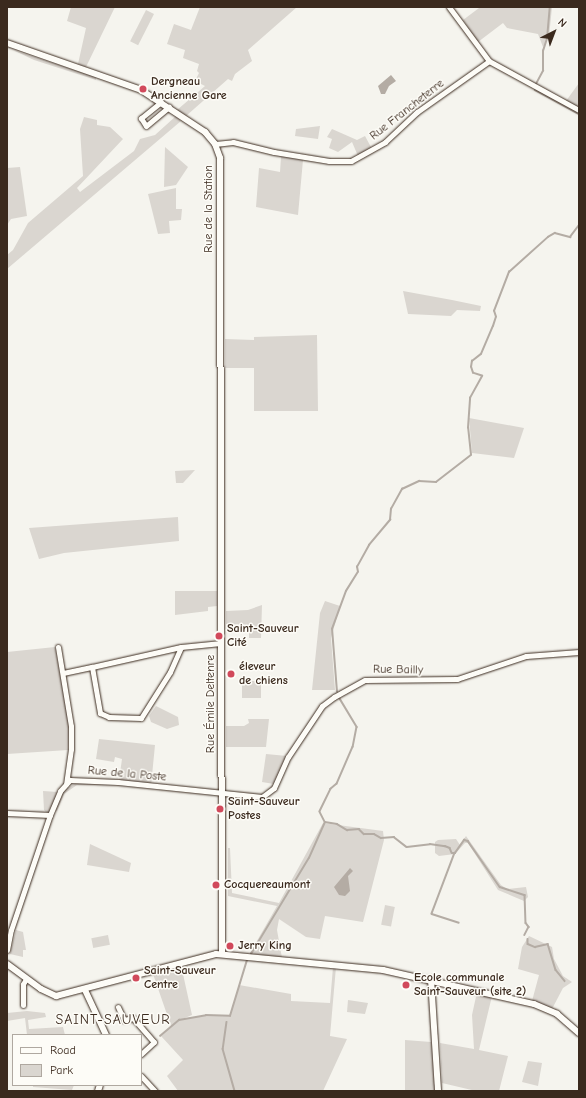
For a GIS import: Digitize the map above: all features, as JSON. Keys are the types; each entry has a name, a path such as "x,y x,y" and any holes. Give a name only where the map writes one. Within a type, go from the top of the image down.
{"street":[{"path":"449,7 489,61 579,110"},
{"name":"Rue de la Station","path":"7,43 112,78 169,107 205,132 215,144 220,165 221,334"},
{"name":"Rue Francheterre","path":"215,144 233,142 274,152 342,162 351,161 385,142 417,112 489,61"},
{"path":"161,102 141,118 146,126 169,107"},
{"name":"Rue Émile Deltenre","path":"221,334 222,954"},
{"path":"63,673 181,647 222,642"},
{"path":"7,950 11,930 50,815 60,791 66,784 71,726 58,646"},
{"path":"92,667 100,712 109,717 142,718 170,672 181,647"},
{"name":"Rue Bailly","path":"222,793 264,796 274,788 288,757 322,706 334,697 365,680 457,679 526,656 579,652"},
{"name":"Rue de la Poste","path":"66,784 70,780 83,780 222,793"},
{"path":"7,813 50,815"},
{"path":"7,964 47,993 56,996 85,990 180,961 222,954 383,970 431,979 545,1008 565,1020 579,1033"},
{"path":"22,1005 23,984 26,979"},
{"path":"431,979 438,1091"},
{"path":"85,990 106,1034"},
{"path":"118,1007 124,1020 133,1018 154,1042 142,1053"},
{"path":"142,1077 155,1091"}],"green space":[{"path":"71,7 115,7 86,67 78,64 86,28 67,21"},
{"path":"200,7 297,7 248,50 252,61 235,74 232,81 228,79 186,116 177,110 205,86 195,81 199,73 197,71 199,64 183,58 185,50 167,44 174,24 191,30"},
{"path":"552,7 549,37 543,47 538,34 507,28 503,23 478,42 463,20 479,8"},
{"path":"146,10 154,14 138,45 130,41"},
{"path":"13,50 96,77 96,80 34,60"},
{"path":"579,83 579,108 566,101"},
{"path":"176,116 181,121 7,269 7,255 13,250 28,223 83,176 80,129 84,117 97,120 97,125 110,127 123,139 77,188 80,192 134,151 140,139 155,135"},
{"path":"320,126 318,139 295,136 296,129"},
{"path":"332,129 357,140 365,136 372,149 358,156 352,142 338,152 329,148 332,139 327,137"},
{"path":"165,147 188,167 176,185 164,187"},
{"path":"274,154 303,160 298,215 256,207 259,168 280,172 281,157"},
{"path":"20,167 27,216 11,219 7,225 7,168"},
{"path":"176,188 176,209 182,209 181,220 169,221 170,233 158,234 148,194"},
{"path":"403,291 481,306 480,311 457,310 451,316 408,314"},
{"path":"317,335 318,411 254,411 254,368 225,368 225,339 254,340 254,337"},
{"path":"469,418 524,428 514,458 472,453"},
{"path":"195,470 183,483 176,483 175,471"},
{"path":"178,517 179,541 64,553 39,559 29,528"},
{"path":"175,591 217,591 217,606 208,607 208,611 175,615"},
{"path":"325,601 340,606 331,638 335,690 312,690 320,613"},
{"path":"262,605 261,638 249,638 249,625 226,624 226,611 248,610"},
{"path":"55,647 69,722 68,750 7,754 7,652"},
{"path":"242,681 261,681 261,698 242,698"},
{"path":"156,706 178,717 179,725 167,729 151,722 149,716"},
{"path":"248,719 269,719 266,747 226,747 226,726 244,726 249,723"},
{"path":"99,739 155,745 151,786 119,780 122,759 115,757 114,762 96,759"},
{"path":"266,754 287,756 274,784 262,782"},
{"path":"77,782 127,785 77,785 64,794 57,811 54,810 62,792"},
{"path":"43,791 58,792 51,811 47,813 44,810"},
{"path":"323,823 383,831 384,840 363,922 325,916 320,939 306,937 279,919 277,930 282,958 250,953 277,906 228,896 228,848 230,848 232,893 279,903"},
{"path":"466,836 501,885 507,889 526,887 528,897 524,901 498,890 468,843 465,843 455,854 439,856 435,853 435,842 438,840 456,839 460,845"},
{"path":"90,844 131,863 129,872 87,865"},
{"path":"385,905 395,907 391,927 381,925"},
{"path":"16,930 23,932 26,950 23,950 23,957 10,954"},
{"path":"108,935 110,945 93,948 91,938"},
{"path":"529,936 552,947 554,959 563,976 572,982 563,988 552,1009 532,1001 539,975 518,969 522,947"},
{"path":"181,965 192,1015 180,1020 206,1015 230,1016 239,985 291,994 291,1001 330,1003 333,967 336,967 330,1036 347,1039 323,1091 178,1091 167,1076 183,1060 161,1036 171,1026 153,974"},
{"path":"477,992 492,996 479,1050 508,1056 499,1091 476,1091 442,1083 440,1043 474,1049 472,1015"},
{"path":"428,998 436,1091 405,1091 405,1040 431,1042"},
{"path":"348,1000 368,1003 365,1014 347,1012"},
{"path":"27,1011 45,1013 46,1017 28,1020 29,1029 63,1027 65,1034 27,1034 25,1018 7,1021 7,1013"},
{"path":"528,1061 542,1063 538,1086 522,1082"},
{"path":"33,1086 74,1086 72,1090"}],"shaded area":[{"path":"391,75 396,81 389,86 385,94 381,94 378,86"},
{"path":"350,868 353,871 348,876 350,891 345,896 339,895 334,887"}],"waterway":[{"path":"536,84 543,71 543,51 547,39 550,7"},
{"path":"535,90 579,114"},
{"path":"337,692 332,629 346,591 358,572 357,567 369,545 390,520 391,509 402,489 419,481 436,482 471,455 468,428 470,398 482,376 473,373 471,367 472,361 481,354 493,326 496,317 494,311 509,272 548,237 555,233 570,237 579,225"},
{"path":"339,697 357,727 353,747 337,784 331,789 320,812 325,822 337,824 347,830 359,829 364,834 374,834 381,838 394,837 407,847 430,844 445,846 450,848 452,853 455,853 464,840 468,841 500,887 525,895 526,923 529,927 525,935"},
{"path":"251,954 309,858 325,822"},
{"path":"455,853 432,914 459,923"},
{"path":"528,939 528,944 535,947 548,944 556,970 565,981"},
{"path":"160,1036 179,1020 206,1015 230,1016 247,960"},
{"path":"227,1022 223,1049 235,1091"}],"place":[{"name":"Dergneau Ancienne Gare","path":"143,89"},
{"name":"Saint-Sauveur Cité","path":"219,636"},
{"name":"éleveur de chiens","path":"231,674"},
{"name":"Saint-Sauveur Postes","path":"220,809"},
{"name":"Cocquereaumont","path":"216,885"},
{"name":"Jerry King","path":"230,946"},
{"name":"Saint-Sauveur Centre","path":"136,978"},
{"name":"Ecole communale Saint-Sauveur (site 2)","path":"406,985"}],"district":[{"name":"SAINT-SAUVEUR","path":"113,1020"}]}
